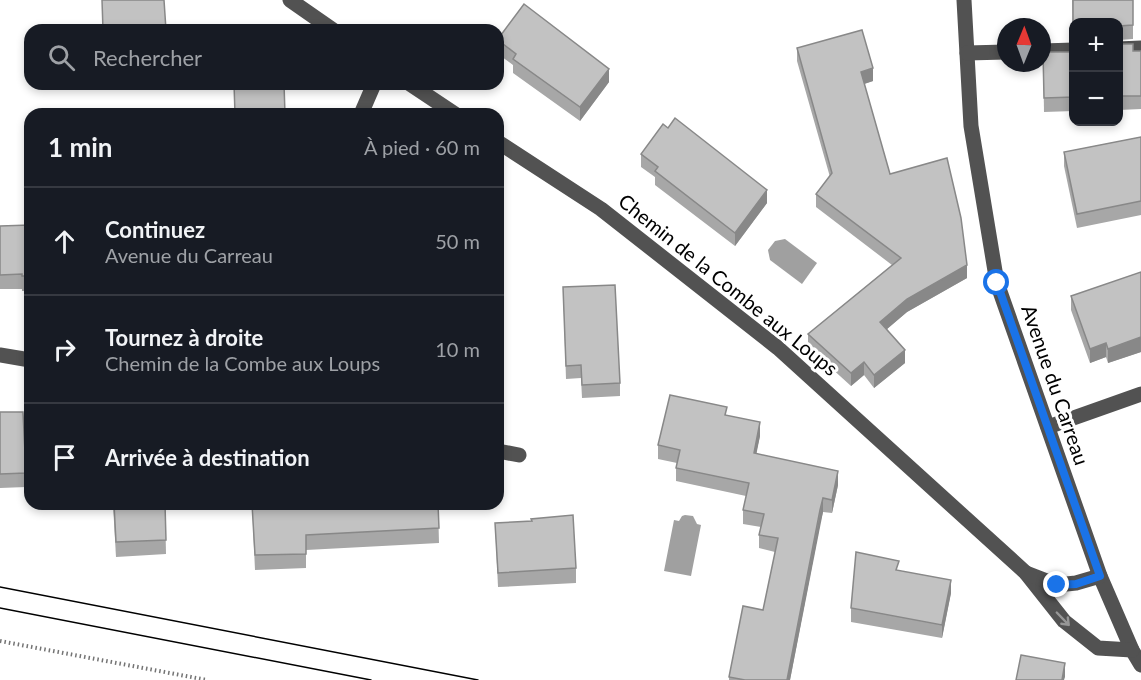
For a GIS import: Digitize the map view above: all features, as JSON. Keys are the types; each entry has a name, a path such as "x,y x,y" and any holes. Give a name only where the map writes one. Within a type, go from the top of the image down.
{"street":[{"path":"290,0 324,24"},
{"name":"Avenue du Carreau","path":"964,0 971,126 997,283 1100,576 1132,650 1141,665"},
{"path":"1123,49 1141,48"},
{"path":"1051,51 1069,50"},
{"path":"967,52 997,52"},
{"path":"364,108 371,90"},
{"path":"419,90 446,108"},
{"name":"Chemin de la Combe aux Loups","path":"504,146 601,209 777,348 1026,573 1064,621 1098,648 1132,650"},
{"path":"0,355 24,359"},
{"path":"1048,427 1141,394"},
{"path":"504,452 519,455"},
{"name":"Chemin de la Combe aux Loups","path":"1026,573 1057,585 1076,584 1100,576"}],"path":[{"path":"0,641 207,680"}],"shaded area":[{"path":"785,239 817,263 802,284 770,260 768,250 775,241"},
{"path":"685,515 693,516 697,524 701,525 691,576 664,571 674,520 679,521"}],"building":[{"path":"102,0 164,0 166,24 103,24"},
{"path":"1073,0 1133,0 1133,25 1123,26 1123,18 1073,18"},
{"path":"524,4 609,69 580,107 513,59 516,54 504,45 504,31"},
{"path":"862,30 873,68 861,72 890,174 947,158 961,218 967,265 907,299 880,322 905,350 874,375 864,362 851,373 808,334 901,258 816,194 832,173 797,48"},
{"path":"1123,44 1133,44 1133,51 1141,51 1141,96 1123,96"},
{"path":"1051,52 1069,52 1069,97 1044,98 1043,72 1051,72"},
{"path":"234,90 284,90 285,108 235,108"},
{"path":"675,118 767,190 735,233 655,171 658,167 641,154 663,124 668,128"},
{"path":"1141,137 1141,201 1077,214 1064,152"},
{"path":"24,225 24,276 22,274 0,275 0,226"},
{"path":"1141,272 1141,337 1108,349 1106,343 1090,349 1071,296"},
{"path":"615,285 620,383 582,385 581,365 566,366 563,287"},
{"path":"670,395 727,407 725,415 760,422 754,453 838,471 832,500 823,498 820,510 787,680 745,680 729,677 743,606 763,610 778,538 759,535 764,514 743,510 749,483 676,468 680,450 658,445"},
{"path":"0,412 23,412 24,473 0,474"},
{"path":"114,510 165,510 166,540 116,542"},
{"path":"252,510 438,510 439,528 306,535 306,554 255,555"},
{"path":"573,515 576,568 498,573 495,523"},
{"path":"856,552 899,561 896,570 951,580 942,625 851,608"},
{"path":"1021,655 1065,663 1062,680 1016,680"}],"tram line":[{"path":"0,587 478,680"},
{"path":"0,608 371,680"}],"route":[{"path":"997,283 1100,576 1076,584 1057,585"}]}
